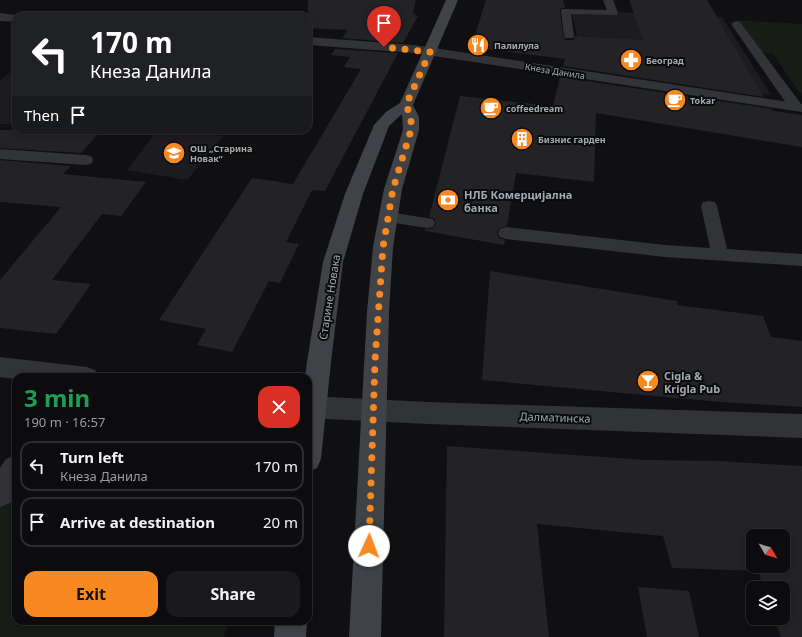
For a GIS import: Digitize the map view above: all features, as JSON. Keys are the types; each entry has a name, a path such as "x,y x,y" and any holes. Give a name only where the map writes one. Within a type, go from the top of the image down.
{"main road":[{"path":"365,637 378,312 383,247 393,189 411,130 411,117 406,105 452,0"},
{"name":"Старине Новака","path":"312,400 333,262 344,224 354,194 382,125 390,115 406,105"},
{"path":"290,637 291,625"}],"street":[{"path":"0,17 12,18"},
{"name":"Кнеза Данила","path":"312,41 430,52 799,107"},
{"path":"0,154 85,160"},
{"path":"0,367 52,373"},
{"name":"Далматинска","path":"312,407 374,409 428,413 802,426"},
{"path":"0,493 12,474"}],"lane":[{"path":"569,36 566,11 613,13 608,0"},
{"path":"736,24 799,107"},
{"path":"709,206 720,255"},
{"path":"388,217 427,222"},
{"path":"506,233 665,251 802,260"}],"shaded area":[{"path":"571,10 722,17 771,95 618,75 609,38 577,36"},
{"path":"737,20 802,24 802,93 799,92 773,54 761,53"},
{"path":"12,70 12,124 0,124 0,81"},
{"name":"ОШ „Старина Новак”","path":"154,134 201,134 223,136 187,180 127,170"},
{"path":"12,460 12,625 227,625 224,637 0,637 0,480"}],"building":[{"path":"308,0 416,0 413,13 418,16 403,43 342,38 348,30 312,28 312,12 308,12"},
{"path":"486,0 563,0 565,8 561,8 560,11 563,36 565,40 573,40 575,36 643,40 629,0 707,0 764,97 563,66 565,59 471,47"},
{"path":"335,49 398,53 325,191 312,190 286,242 299,244 280,283 269,281 232,352 197,345 206,329 159,320 252,178 293,184 361,69 344,67 350,57 331,55"},
{"path":"560,77 772,109 773,111 802,115 802,147 596,113 594,182 516,173 507,226 500,228 497,232 499,238 505,240 504,245 425,231 425,229 433,228 436,224 434,218 429,217 460,96 553,106"},
{"path":"0,130 12,130 12,134 98,134 81,153 0,148"},
{"path":"0,160 71,166 63,174 146,182 121,216 102,214 52,280 91,284 56,334 0,328 0,280 61,207 0,202"},
{"path":"490,271 677,301 677,305 763,316 771,337 802,341 802,407 720,402 482,380"},
{"path":"447,446 645,460 716,461 802,466 802,637 781,637 777,625 790,625 790,581 762,581 759,573 790,573 790,529 746,529 746,571 672,568 663,536 537,524 549,637 444,637"},
{"path":"638,587 689,591 699,637 647,637"}],"place":[{"name":"Палилула","path":"478,45"},
{"name":"Београд","path":"631,60"},
{"name":"Tokar","path":"675,100"},
{"name":"coffeedream","path":"491,108"},
{"name":"Бизнис гарден","path":"522,139"},
{"name":"ОШ „Старина Новак”","path":"174,153"},
{"name":"НЛБ Комерцијална банка","path":"448,200"},
{"name":"Cigla & Krigla Pub","path":"648,381"}],"route":[{"path":"369,546 375,361 383,247 393,189 411,130 411,117 406,105 430,52 414,49 384,47"}]}
